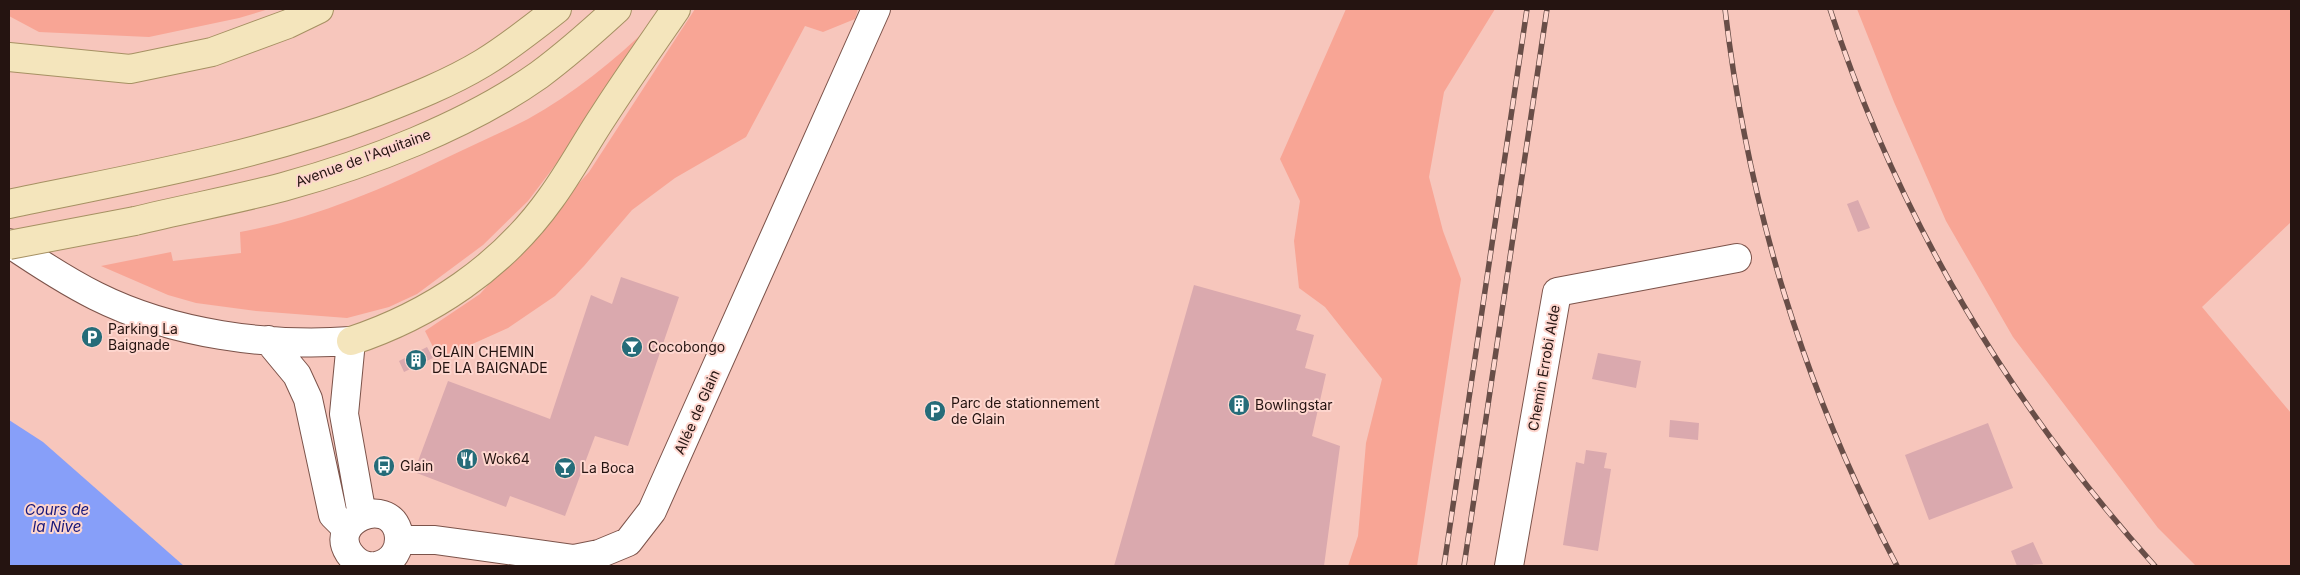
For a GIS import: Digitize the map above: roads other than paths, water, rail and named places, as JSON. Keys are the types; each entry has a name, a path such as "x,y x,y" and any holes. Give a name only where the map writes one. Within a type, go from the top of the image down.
{"main road":[{"path":"9,57 130,69 212,52 288,24 319,9"},
{"path":"9,204 196,166 305,138 413,98 483,62 556,9"},
{"name":"Avenue de l'Aquitaine","path":"9,244 135,220 282,187 354,165 432,134 490,104 538,76 588,36 617,9"},
{"path":"351,341 393,325 431,307 486,268 518,236 551,199 604,114 676,9"}],"street":[{"name":"Allée de Glain","path":"399,540 435,540 574,559 599,554 628,542 652,511 876,9"},
{"path":"9,244 97,296 143,315 183,327 230,336 268,340 320,343 351,341 344,414 354,522 345,540 347,550 353,558 361,565 368,566"},
{"name":"Chemin Errobi Alde","path":"1509,566 1557,292 1737,258"},
{"path":"268,340 297,375 308,399 333,514 354,522 372,513 383,515 392,521 397,529 399,540 395,555 389,561 376,566"}],"water":[{"name":"Cours de la Nive","path":"9,420 43,442 184,566 9,566"}],"railway":[{"path":"1444,566 1527,9"},
{"path":"1464,566 1547,9"},
{"path":"1725,9 1735,83 1749,155 1765,226 1785,295 1808,364 1834,432 1897,566"},
{"path":"1830,9 1857,86 1889,161 1924,234 1963,305 2006,374 2052,440 2102,504 2155,566"}],"place":[{"name":"Parking La Baignade","path":"92,337"},
{"name":"Cocobongo","path":"632,347"},
{"name":"GLAIN CHEMIN DE LA BAIGNADE","path":"416,360"},
{"name":"Bowlingstar","path":"1239,405"},
{"name":"Parc de stationnement de Glain","path":"935,411"},
{"name":"Wok64","path":"467,459"},
{"name":"Glain","path":"384,466"},
{"name":"La Boca","path":"565,468"}]}
